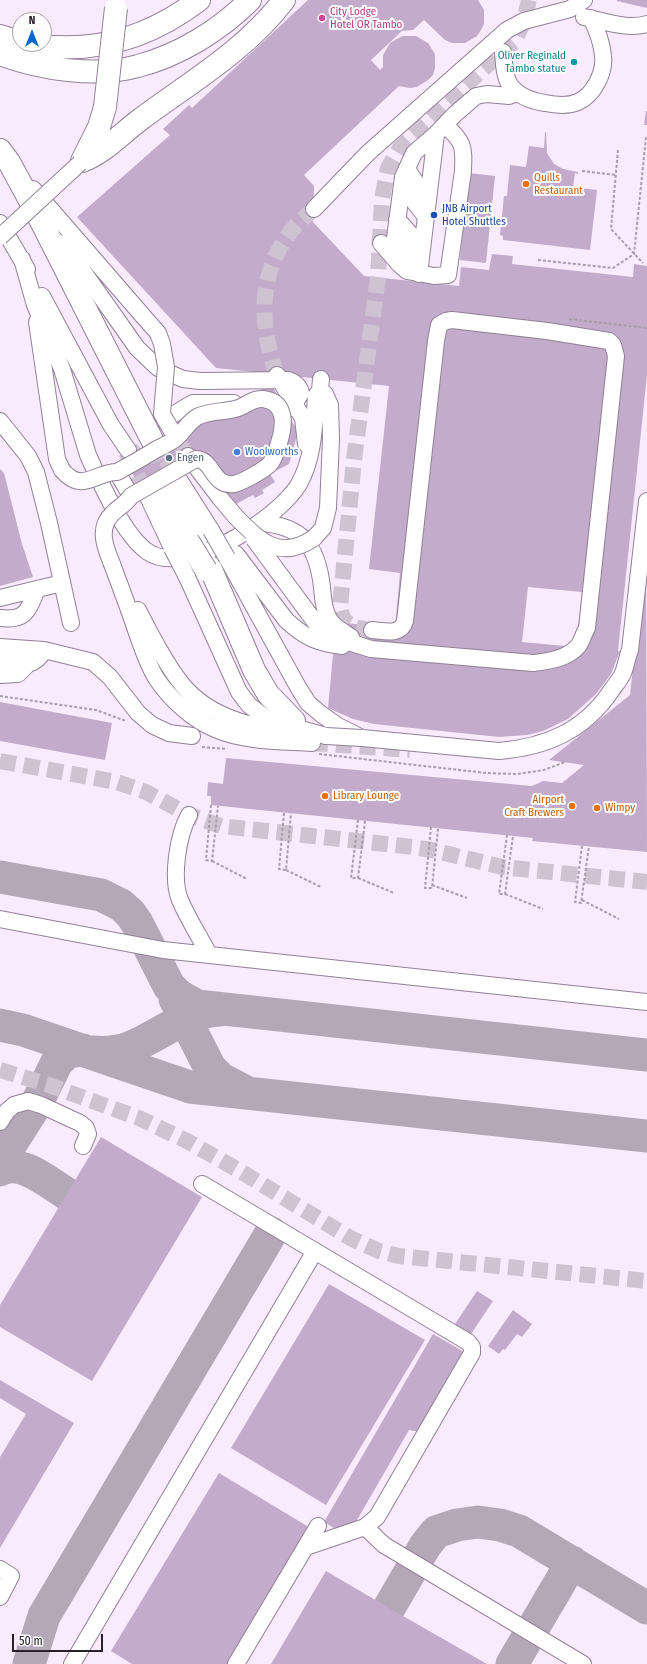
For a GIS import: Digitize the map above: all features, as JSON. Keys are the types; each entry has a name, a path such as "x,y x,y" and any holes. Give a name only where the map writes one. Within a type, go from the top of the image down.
{"highway":[{"path":"52,46 67,48 111,43 123,40 160,26 181,14 199,0"},
{"path":"0,54 17,60 44,66 83,71 119,70 138,66 191,44 218,27 250,0"},
{"path":"81,162 98,153 128,129 240,48 269,20 284,0"},
{"path":"81,162 99,128 105,107 117,4"},
{"path":"0,36 12,40"},
{"path":"5,156 152,440"},
{"path":"170,490 213,565 221,596 261,682 276,704 294,721"}],"street":[{"path":"314,209 368,154 507,30 524,21 570,9 584,0"},
{"path":"543,16 571,15 627,26 640,26 647,24"},
{"path":"503,52 506,75 510,84 518,92 537,102 549,104 568,104 578,102 586,97 600,77 603,67 602,47 591,18"},
{"path":"441,129 459,138 464,154 463,171 448,275 434,276 421,260 395,238 403,177 406,169 414,153 476,96 487,94 509,96 518,92"},
{"path":"381,243 407,271 421,260 428,200 441,129"},
{"path":"5,156 158,333 165,354 166,367 162,408 164,420 184,450 220,498 315,622 325,632 333,637 376,649"},
{"path":"0,237 81,162"},
{"path":"406,169 428,200"},
{"path":"401,194 425,223"},
{"path":"0,223 22,260 111,425 128,452"},
{"path":"48,238 64,246 137,348 158,368 183,378 200,381 278,377 290,407 303,418 306,449 301,479"},
{"path":"22,260 35,305 62,369 88,455 94,468 125,528 137,543 149,552 162,558 193,556 219,546 259,523 285,502 301,479 311,451 315,426 316,396 320,384 330,405 331,439 328,508 323,528 314,538 303,545 292,549 275,547 259,539 236,517"},
{"path":"35,305 57,459 62,470 69,478 81,482 91,480 111,472 117,472 184,450 205,462 220,481 225,484 235,484 258,473 270,464 277,452 284,425 282,414 275,404 269,400 255,400 234,410 210,412 188,422 184,450 131,496 126,503 108,518 105,524 104,542 155,677 169,696 189,714 214,729 255,739 362,738 499,751 526,747 552,740 573,730 604,702 623,673 630,650 647,501"},
{"path":"213,565 304,635 325,644 533,663 551,661 566,655 578,645 587,628 616,356 613,345 606,340 562,333 452,320 446,321 440,325 437,336 405,621 402,629 398,631 392,632 372,630"},
{"path":"164,420 196,402 234,403"},
{"path":"0,421 28,456 36,472 71,623"},
{"path":"117,472 131,496"},
{"path":"170,490 213,565 259,617 308,703 338,726 362,738"},
{"path":"259,523 281,525 297,533 302,538 316,556 325,606 333,624 352,638 376,649"},
{"path":"112,564 169,667 179,681 202,703 211,710 256,727 319,739"},
{"path":"213,565 216,642 239,692 249,705 268,720 319,739"},
{"path":"0,598 62,583"},
{"path":"0,618 19,618 23,616 30,605 36,590"},
{"path":"0,647 44,650 93,662 110,677 138,713 152,725 169,733 192,736"},
{"path":"0,662 27,664 35,662 40,658 44,650"},
{"path":"0,674 18,674 27,664"},
{"path":"189,815 183,827 177,858 176,883 180,899 209,955"},
{"path":"0,919 163,950 647,1002"},
{"path":"0,1122 7,1111 17,1102 33,1102 84,1126 88,1137 83,1146"},
{"path":"202,1184 468,1342 472,1347 472,1353 377,1517 365,1527 306,1547"},
{"path":"72,1664 314,1251"},
{"path":"236,1664 318,1526"},
{"path":"365,1527 384,1545 583,1664"},
{"path":"0,1569 11,1576 0,1597"}],"path":[{"path":"634,254 646,137"},
{"path":"618,150 611,229 643,263"},
{"path":"582,171 616,175"},
{"path":"538,260 613,268 634,254"},
{"path":"616,324 647,328"},
{"path":"211,805 206,860 212,861 247,879"},
{"path":"212,861 218,806"},
{"path":"284,813 279,869 286,870 321,887"},
{"path":"286,870 291,813"},
{"path":"358,820 351,878 358,878 394,893"},
{"path":"358,878 365,821"},
{"path":"431,827 425,888 432,888 438,828"},
{"path":"507,835 499,894 505,894 543,909"},
{"path":"505,894 513,836"},
{"path":"582,846 575,902 581,902 582,900 619,919"},
{"path":"582,900 589,846"},
{"path":"432,885 467,898"}],"building":[{"path":"308,0 478,0 484,10 484,24 477,36 465,43 452,43 445,40 424,20 413,30 402,31 371,60 380,70 383,67 383,55 390,43 402,36 416,36 428,43 435,54 435,68 433,75 417,87 410,88 399,86 304,175 314,186 313,222 364,276 459,286 461,267 489,270 492,254 513,256 512,264 633,277 634,264 647,266 647,375 618,651 620,651 611,674 596,694 568,719 543,731 527,735 499,737 374,724 353,719 328,708 336,622 395,628 400,573 369,569 389,386 216,368 77,217 170,135 163,129 189,105 192,108","holes":["528,587 582,592 576,647 522,642"]},
{"path":"647,0 647,8 617,1"},
{"path":"646,111 647,125 644,125"},
{"path":"545,132 547,153 554,164 563,169 578,172 578,174 575,173 573,187 597,190 590,250 503,240 503,236 500,235 504,196 507,196 510,165 526,167 529,146 544,148"},
{"path":"468,173 495,176 486,263 460,260"},
{"path":"271,384 298,432 289,464 270,474 275,482 262,490 264,493 255,498 253,495 236,504 204,467 138,484 131,471 188,439 175,417 232,406"},
{"path":"0,469 4,473 22,544 33,577 0,586"},
{"path":"646,547 647,852 532,841 533,838 211,805 211,796 207,796 208,782 223,784 226,758 532,786 543,781 562,783 584,765 549,760 630,695"},
{"path":"0,702 112,723 105,760 0,741"},
{"path":"101,1137 202,1197 92,1381 0,1327 0,1305"},
{"path":"329,1284 425,1340 326,1505 231,1448"},
{"path":"477,1291 493,1301 469,1337 453,1327"},
{"path":"513,1310 532,1324 522,1337 517,1334 505,1350 503,1349 499,1354 488,1346"},
{"path":"433,1334 466,1353 421,1432 409,1430 353,1527 339,1531 324,1522"},
{"path":"0,1380 74,1423 0,1548 0,1457 26,1414 0,1398"},
{"path":"219,1473 312,1529 230,1664 132,1664 111,1651"},
{"path":"326,1571 389,1608 487,1664 271,1664"}],"taxiway":[{"path":"0,877 101,895 121,905 130,913 137,923 169,986 179,996 197,1006 647,1055"},
{"path":"175,999 210,1068 221,1079 244,1091"},
{"path":"93,1052 111,1052 129,1048 184,1019 208,1011 220,1010"},
{"path":"0,1025 23,1030 190,1087 647,1136"},
{"path":"0,1161 37,1103 57,1062 68,1052 83,1050"},
{"path":"0,1170 8,1167 26,1169 35,1173 67,1194"},
{"path":"29,1664 44,1616 271,1233"},
{"path":"389,1608 425,1546 436,1532 457,1525 478,1522 500,1525 519,1531 647,1608"},
{"path":"512,1664 572,1562"}],"tunnel":[{"path":"372,630 355,627 347,623 340,607 354,460 378,277 382,199 388,168 400,148 483,69 514,42 524,21 529,0"},
{"path":"277,375 267,339 264,303 266,286 278,252 288,235 297,224 314,209"},
{"path":"152,440 180,481"},
{"path":"152,440 173,485"},
{"path":"179,444 188,456"},
{"path":"128,450 158,494"},
{"path":"127,454 149,499"},
{"path":"312,743 410,750"},
{"path":"0,761 117,782 146,792 189,815 221,826 413,847 432,850 502,867 647,882"},
{"path":"0,1070 46,1084 139,1118 187,1141 240,1171 352,1239 379,1251 399,1256 647,1281"}],"place":[{"name":"City Lodge Hotel OR Tambo","path":"322,18"},
{"name":"Oliver Reginald Tambo statue","path":"574,62"},
{"name":"Quills Restaurant","path":"526,184"},
{"name":"JNB Airport Hotel Shuttles","path":"434,215"},
{"name":"Woolworths","path":"237,452"},
{"name":"Engen","path":"169,458"},
{"name":"Library Lounge","path":"325,796"},
{"name":"Airport Craft Brewers","path":"572,806"},
{"name":"Wimpy","path":"597,808"}]}
